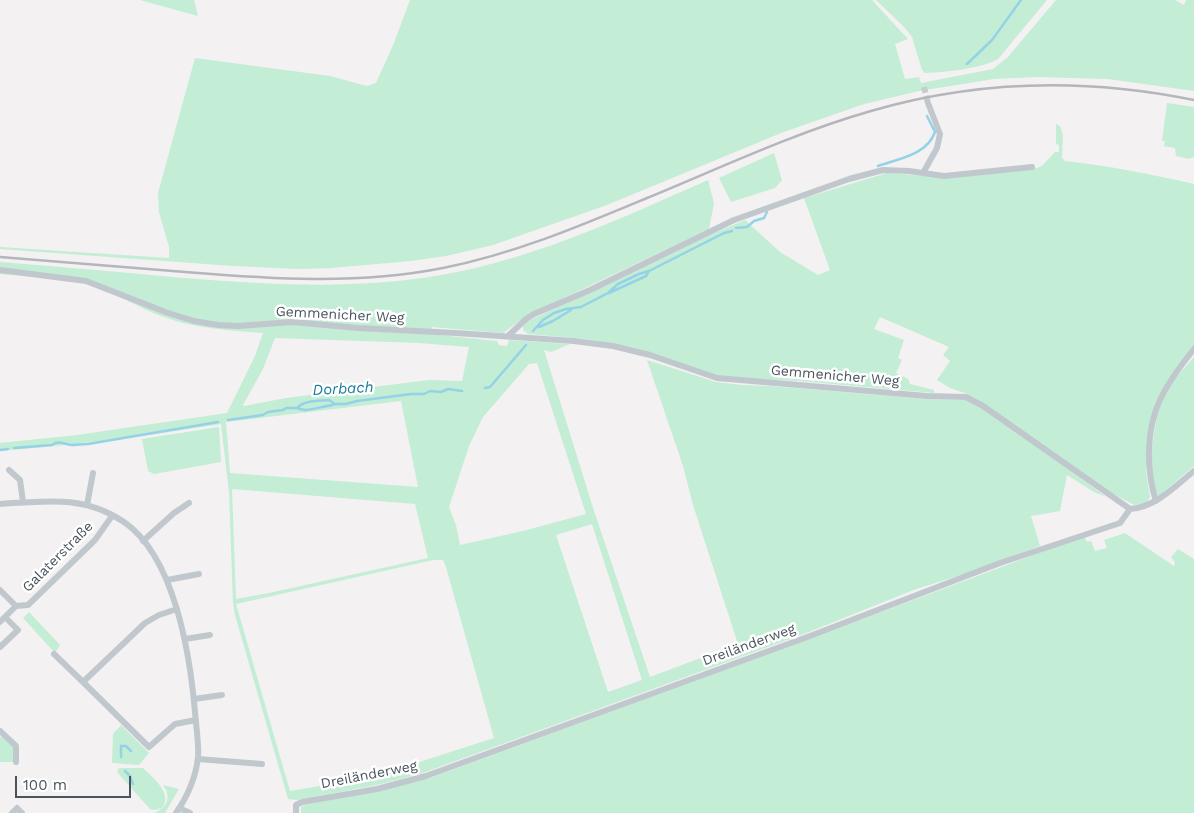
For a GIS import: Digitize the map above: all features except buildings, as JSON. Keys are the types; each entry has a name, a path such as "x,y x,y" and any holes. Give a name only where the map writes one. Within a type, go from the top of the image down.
{"street":[{"path":"923,173 937,148 940,134 928,104"},
{"path":"508,336 534,314 747,214 849,178 894,170 944,176 1032,167"},
{"name":"Gemmenicher Weg","path":"0,270 86,281 168,313 194,321 218,325 238,326 292,322 358,328 574,341 613,346 650,355 726,380 927,396 966,397 982,406 1130,510"},
{"path":"1156,501 1152,491 1149,464 1154,415 1165,390 1194,349"},
{"path":"9,470 22,478 23,502"},
{"name":"Dreiländerweg","path":"296,813 296,805 308,800 399,784 453,767 802,639 1000,563 1120,523 1130,510 1145,507 1156,501 1194,471"},
{"path":"87,504 93,473"},
{"path":"0,504 56,500 87,504 126,524 152,552 167,580 177,609 194,699 198,759 190,788 178,811 190,813"},
{"path":"143,541 174,513 189,503"},
{"name":"Galaterstraße","path":"0,647 18,630 2,619 16,606 28,605 90,545 112,516"},
{"path":"167,580 199,574"},
{"name":"Galaterstraße","path":"0,590 16,606"},
{"path":"83,682 145,623 159,615 177,609"},
{"path":"184,639 210,635"},
{"path":"54,654 149,747 175,724 196,720"},
{"path":"194,699 222,695"},
{"path":"0,731 16,746 16,762"},
{"path":"198,759 262,764"},
{"path":"12,813 17,808 22,813"}],"green space":[{"path":"140,0 194,0 198,16"},
{"path":"410,0 872,0 908,39 895,44 905,79 919,77 921,83 993,69 1008,57 1056,0 1175,0 1184,5 1186,0 1194,0 1194,91 1108,79 1037,77 994,79 919,91 864,104 781,133 607,205 493,245 446,256 411,261 299,269 0,249 0,247 169,258 169,247 159,212 158,193 195,58 330,76 367,86 376,83"},
{"path":"876,0 1047,0 998,59 972,68 925,73 922,70 912,37"},
{"path":"1167,103 1194,107 1194,157 1189,159 1176,156 1175,148 1164,146 1165,141 1162,141"},
{"path":"1056,124 1060,126 1063,135 1062,158 1065,161 1098,165 1194,184 1194,346 1173,373 1148,441 1146,472 1150,497 1148,501 1134,505 1071,471 1106,497 1094,492 1067,475 1060,511 1031,516 1040,546 971,572 916,589 809,632 420,774 377,785 297,800 288,799 235,615 229,492 221,424 110,440 0,451 0,443 77,435 227,413 255,356 263,333 186,324 152,312 87,284 0,274 0,262 266,283 337,284 406,280 476,268 544,248 610,223 708,180 714,203 709,229 526,316 503,333 432,327 431,334 497,341 499,345 507,346 509,340 570,344 551,352 544,350 594,511 650,677 738,644 693,505 683,466 647,360 716,382 742,385 926,399 958,400 967,394 950,388 937,380 950,361 943,355 949,347 880,317 874,329 904,340 898,358 902,360 896,373 908,379 910,384 934,390 934,393 718,376 635,348 586,339 528,334 523,330 526,322 693,242 745,220 780,252 818,275 830,270 804,198 887,173 942,177 1037,168 1042,166 1055,152 1059,152 1059,145 1056,144","holes":["275,338 419,343 469,347 462,381 429,380 286,398 244,406 263,369","537,363 586,514 460,545 456,525 449,507 469,446 483,417 529,364","401,401 418,487 230,473 226,422","232,489 415,504 428,558 236,599","592,524 642,680 608,692 556,535","433,560 443,560 494,738 373,777 290,791 236,604"]},
{"path":"774,153 782,180 775,188 731,202 719,178"},
{"path":"1194,357 1194,466 1159,496 1152,477 1152,448 1160,406 1169,386"},
{"path":"219,427 221,462 154,474 148,471 142,439"},
{"path":"1125,533 1174,566 1175,562 1171,557 1178,549 1194,559 1194,813 301,813 301,807 304,805 430,778 1084,536 1087,542 1091,541 1095,551 1107,548 1104,540"},
{"path":"29,612 60,645 55,653 23,618"},
{"path":"121,725 149,753 139,765 112,763 113,734"},
{"path":"4,735 16,746 16,762 0,762 0,737"},
{"path":"119,768 143,768 163,791 165,802 162,808 150,809 117,772"},
{"path":"163,785 179,789 165,813 154,813 167,802 166,789"}],"waterway":[{"name":"Dorbach","path":"967,64 992,40 1021,0"},
{"name":"Dorbach","path":"878,166 911,155 926,146 935,132 927,116"},
{"name":"Dorbach","path":"736,228 747,227 754,221 764,218 767,212"},
{"name":"Dorbach","path":"533,331 543,320 554,313 581,307 608,293 618,284 649,271 724,233 732,231"},
{"path":"609,293 646,276 649,271"},
{"path":"539,327 571,310"},
{"name":"Dorbach","path":"485,388 490,387 526,345"},
{"name":"Dorbach","path":"228,420 263,415 286,408 297,408 312,401 329,400 335,404 346,404 411,394 424,394 430,391 441,392 448,389 462,391"},
{"path":"297,408 306,410 335,404"},
{"name":"Dorbach","path":"14,448 59,443 71,445 88,444 218,422"},
{"name":"Dorbach","path":"0,450 8,449"},
{"path":"121,757 121,746 126,746 131,751"},
{"path":"125,771 130,776 133,784"}],"tunnel":[{"path":"924,87 928,103"}],"railway":[{"path":"0,257 217,275 282,278 346,279 411,273 469,262 521,247 597,219 814,130 871,111 911,101 991,88 1032,86 1113,88 1194,100"}]}
